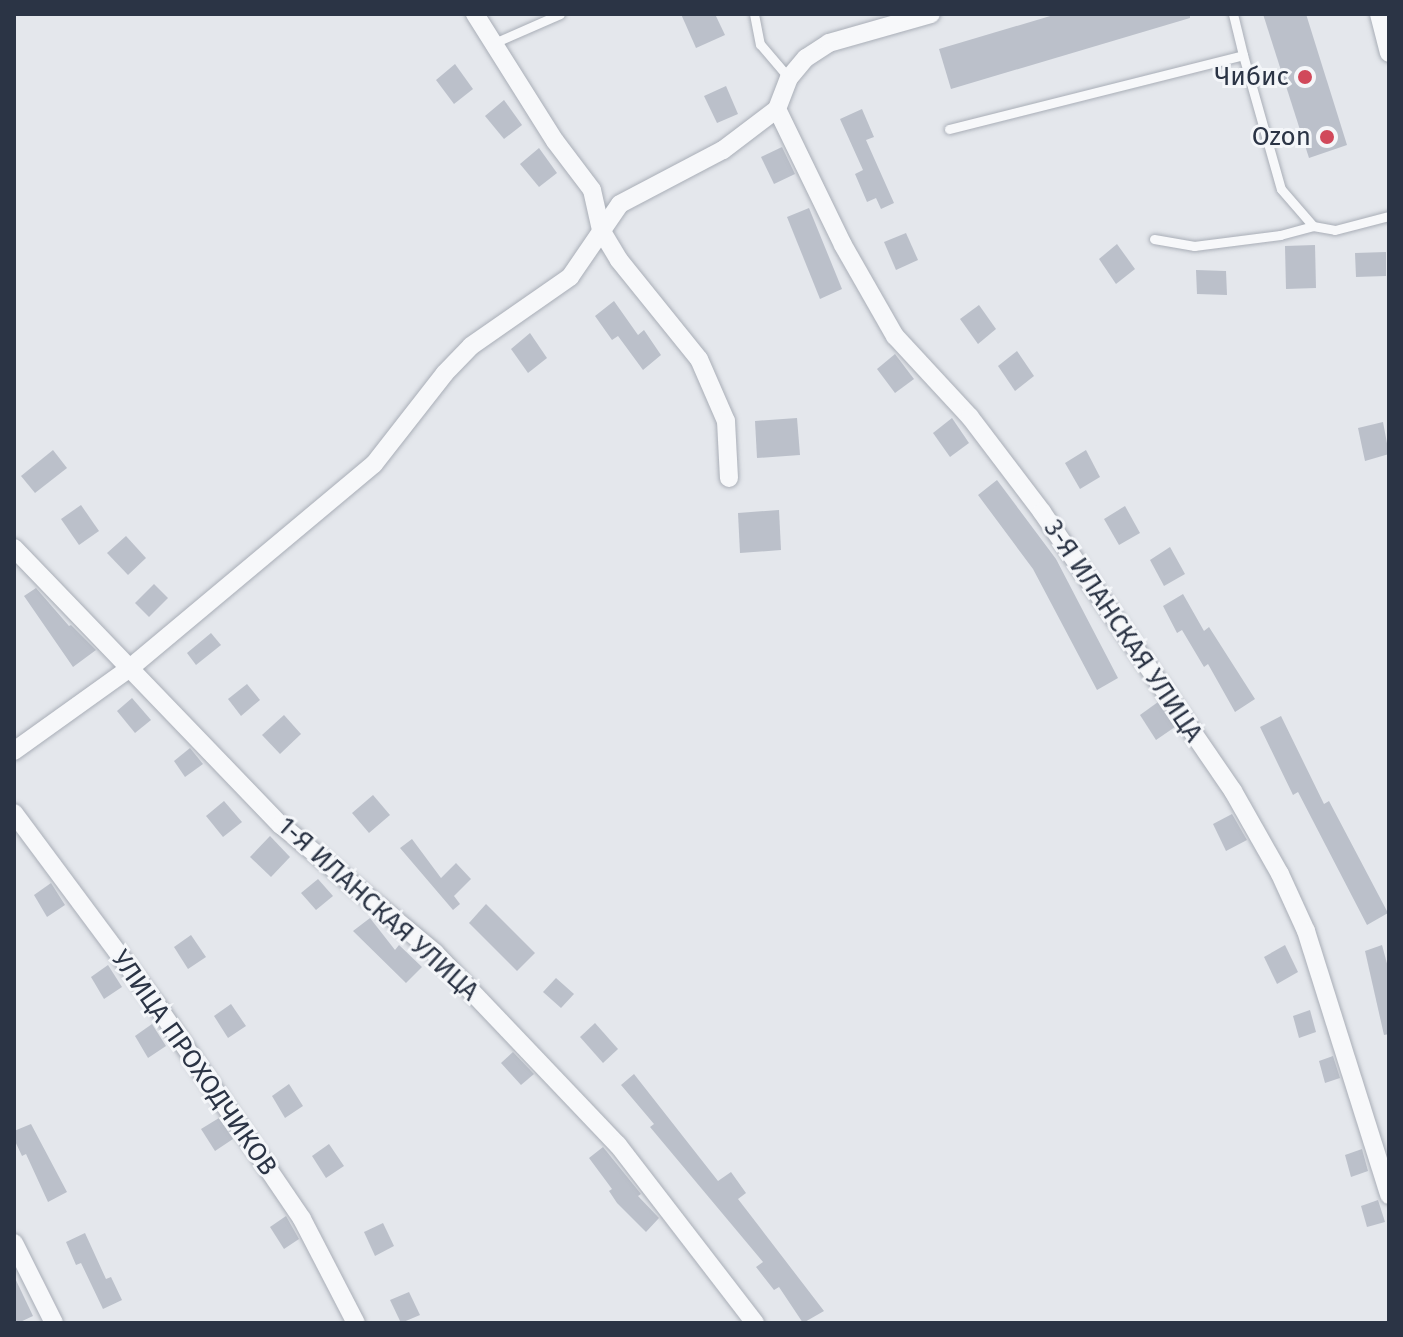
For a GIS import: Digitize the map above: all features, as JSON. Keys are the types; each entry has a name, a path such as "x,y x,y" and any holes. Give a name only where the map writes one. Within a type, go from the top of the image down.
{"street":[{"path":"475,14 492,44 592,190 601,230 619,260 699,359 726,421 729,478"},
{"path":"14,751 130,668 374,464 453,364 471,346 570,277 620,204 723,150 777,109 789,78 806,58 829,43 931,14"},
{"path":"1379,14 1389,53"},
{"name":"3-Я ИЛАНСКАЯ УЛИЦА","path":"777,109 843,245 895,336 970,417 1042,512 1233,791 1280,874 1306,931 1389,1195"},
{"name":"1-Я ИЛАНСКАЯ УЛИЦА","path":"14,548 281,825 435,953 618,1145 755,1323"},
{"name":"УЛИЦА ПРОХОДЧИКОВ","path":"14,813 158,1007 302,1219 356,1323"},
{"path":"14,1243 54,1323"}],"lane":[{"path":"492,44 515,31 560,14"},
{"path":"754,14 760,44 789,78"},
{"path":"1233,14 1281,189 1313,226"},
{"path":"949,129 1243,55"},
{"path":"1154,239 1194,246 1280,235 1313,226 1335,230 1389,216"}],"building":[{"path":"681,14 715,14 725,35 696,48"},
{"path":"1057,14 1190,14 1190,18 951,89 939,49"},
{"path":"1263,14 1306,14 1347,145 1309,158"},
{"path":"455,64 473,89 454,104 436,80"},
{"path":"726,86 738,114 717,123 704,96"},
{"path":"504,100 522,125 504,139 485,116"},
{"path":"862,109 874,137 866,140 894,203 881,209 876,198 867,202 855,174 863,170 840,119"},
{"path":"782,147 795,174 774,184 761,157"},
{"path":"539,148 557,173 539,187 520,164"},
{"path":"809,208 842,289 820,299 787,217"},
{"path":"906,233 918,260 896,270 884,242"},
{"path":"1117,244 1135,269 1116,284 1099,259"},
{"path":"1315,245 1316,288 1286,289 1285,246"},
{"path":"1386,252 1386,276 1356,277 1355,253"},
{"path":"1196,270 1226,271 1227,295 1197,294"},
{"path":"614,301 638,335 644,330 661,355 643,370 618,336 612,340 595,316"},
{"path":"979,305 996,329 978,344 960,319"},
{"path":"530,333 547,358 528,373 511,349"},
{"path":"1017,351 1034,376 1015,391 998,366"},
{"path":"895,354 914,379 895,393 877,369"},
{"path":"797,418 800,455 757,458 755,421"},
{"path":"952,418 969,443 950,457 933,433"},
{"path":"1383,422 1389,454 1365,461 1358,428"},
{"path":"53,450 67,468 35,493 21,476"},
{"path":"1086,450 1100,477 1080,489 1065,463"},
{"path":"997,480 1056,559 1118,678 1097,690 1033,569 978,495"},
{"path":"81,505 99,531 79,545 61,519"},
{"path":"1125,506 1140,533 1119,545 1104,519"},
{"path":"779,510 781,550 740,553 738,513"},
{"path":"126,536 146,558 128,575 107,553"},
{"path":"1170,547 1185,574 1164,586 1150,560"},
{"path":"154,584 168,598 149,617 135,603"},
{"path":"36,588 69,626 96,650 73,667 24,596"},
{"path":"1183,594 1204,631 1209,627 1255,699 1235,712 1208,664 1204,667 1182,630 1177,633 1163,606"},
{"path":"211,633 221,645 196,665 187,653"},
{"path":"247,684 260,700 241,716 228,699"},
{"path":"132,698 151,720 135,733 117,711"},
{"path":"1158,702 1175,727 1156,740 1140,715"},
{"path":"284,715 301,734 280,754 262,735"},
{"path":"1281,716 1324,804 1329,801 1388,913 1367,925 1298,792 1293,795 1260,727"},
{"path":"190,748 203,764 185,777 174,761"},
{"path":"373,795 390,815 369,833 352,813"},
{"path":"224,801 242,822 223,837 206,816"},
{"path":"1232,814 1247,840 1226,851 1213,824"},
{"path":"270,836 290,857 271,877 250,857"},
{"path":"412,839 441,878 456,863 471,879 454,896 460,904 453,910 400,848"},
{"path":"318,879 333,896 316,910 301,893"},
{"path":"51,883 65,905 47,917 34,895"},
{"path":"486,904 535,953 517,971 469,923"},
{"path":"370,918 395,950 399,945 422,967 406,983 353,931"},
{"path":"191,935 206,957 188,969 174,947"},
{"path":"1285,945 1298,972 1277,984 1264,957"},
{"path":"1382,945 1389,971 1389,1034 1384,1035 1365,951"},
{"path":"108,965 122,987 104,999 91,977"},
{"path":"556,978 574,994 561,1008 543,992"},
{"path":"231,1004 246,1026 228,1038 214,1016"},
{"path":"1310,1010 1316,1032 1299,1038 1293,1016"},
{"path":"595,1023 618,1049 603,1063 580,1037"},
{"path":"152,1024 166,1046 148,1058 135,1036"},
{"path":"513,1052 534,1074 521,1085 501,1063"},
{"path":"1333,1056 1340,1078 1325,1083 1319,1061"},
{"path":"634,1074 718,1181 731,1172 746,1193 738,1199 824,1311 803,1323 779,1287 774,1290 756,1267 763,1262 650,1127 654,1124 621,1085"},
{"path":"289,1084 303,1106 285,1118 272,1096"},
{"path":"219,1118 233,1139 215,1151 201,1129"},
{"path":"31,1124 67,1192 48,1202 26,1154 22,1156 14,1139 14,1131"},
{"path":"329,1144 344,1166 326,1178 312,1156"},
{"path":"603,1147 641,1194 638,1196 659,1218 646,1232 617,1203 609,1191 612,1189 589,1158"},
{"path":"1362,1149 1368,1171 1351,1177 1345,1155"},
{"path":"1378,1200 1385,1222 1367,1227 1361,1206"},
{"path":"286,1216 299,1239 284,1249 270,1227"},
{"path":"383,1223 394,1246 375,1256 364,1232"},
{"path":"85,1233 106,1279 111,1277 122,1300 103,1309 81,1263 76,1265 66,1242"},
{"path":"14,1276 33,1316 18,1323 14,1323"},
{"path":"409,1292 420,1315 401,1323 390,1300"}],"place":[{"name":"Чибис","path":"1305,77"},
{"name":"Ozon","path":"1327,137"}]}
